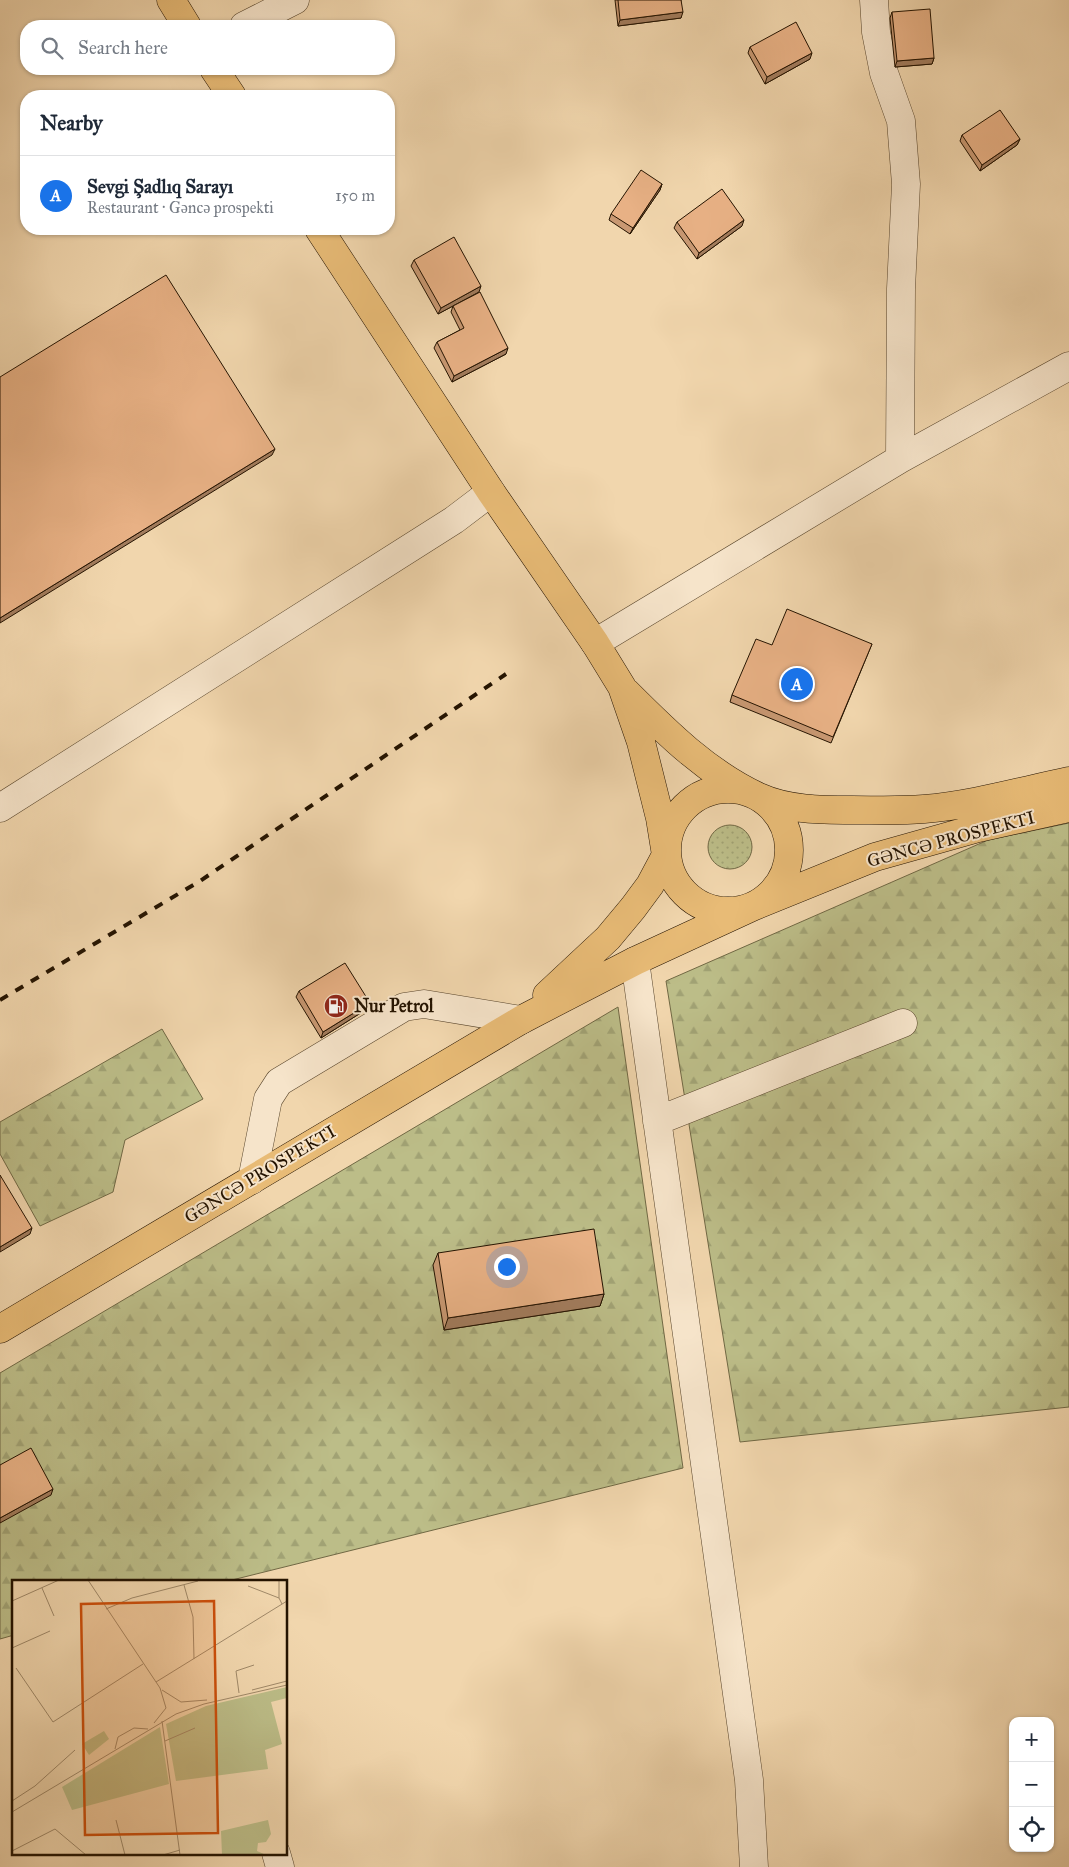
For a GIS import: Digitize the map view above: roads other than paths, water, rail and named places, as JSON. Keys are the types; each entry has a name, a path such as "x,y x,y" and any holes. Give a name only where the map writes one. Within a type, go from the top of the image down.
{"main road":[{"path":"171,0 183,20"},
{"path":"218,75 228,90"},
{"path":"323,235 491,492 595,643 622,687 641,742 660,818 671,874 681,891 696,903 714,910 733,912 752,907"},
{"path":"521,1020 634,961 752,907 768,897 781,882 788,865 790,846 785,827 775,810 760,798 688,752 622,687"},
{"name":"GƏNCƏ PROSPEKTI","path":"760,798 792,807 821,810 924,809 961,804 1069,781"},
{"path":"521,1020 608,938 633,908 650,885 666,855 668,836 675,818 688,803 704,793 723,789 742,790 760,798"},
{"name":"GƏNCƏ PROSPEKTI","path":"752,907 874,857 978,828 1069,808"},
{"name":"GƏNCƏ PROSPEKTI","path":"0,1329 521,1020"}],"street":[{"path":"256,20 295,0"},
{"path":"874,0 876,32 884,73 901,121 906,184 901,289 900,459"},
{"path":"595,643 900,459 1069,366"},
{"path":"0,808 454,520 491,492"},
{"path":"634,961 749,1780 754,1867"},
{"path":"252,1180 268,1100 279,1082 404,1007 424,1004 521,1020"},
{"path":"657,1121 903,1023"},
{"path":"276,1854 280,1867"}],"railway":[{"path":"0,1000 200,881 506,674"}],"place":[{"name":"Sevgi Şadlıq Sarayı","path":"797,684"},
{"name":"Nur Petrol","path":"336,1006"}]}
